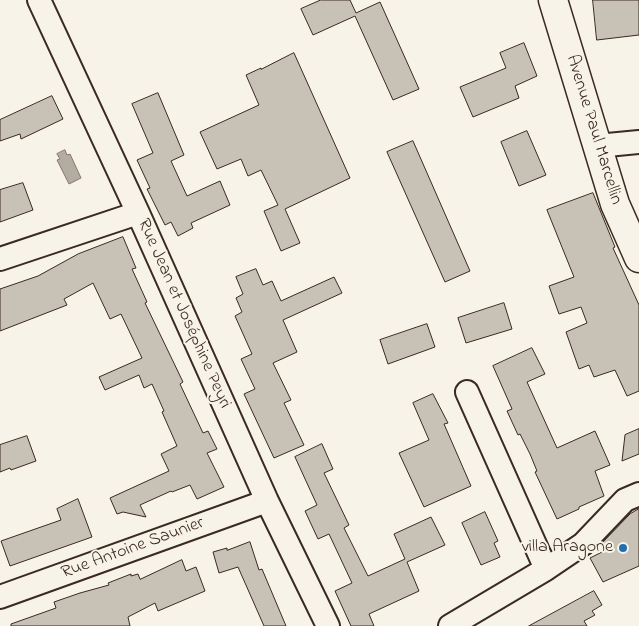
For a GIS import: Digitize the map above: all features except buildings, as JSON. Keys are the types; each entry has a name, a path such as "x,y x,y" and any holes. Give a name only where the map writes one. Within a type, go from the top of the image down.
{"street":[{"name":"Rue Jean et Joséphine Peyri","path":"39,0 138,213 266,501 328,626"},
{"name":"Avenue Paul Marcellin","path":"553,0 615,204 639,258"},
{"path":"597,146 639,142"},
{"path":"0,259 138,213"},
{"path":"467,392 546,568"},
{"path":"450,626 583,544 625,500 639,494"},
{"name":"Rue Antoine Saunier","path":"0,597 266,501"}],"shaded area":[{"path":"65,150 67,155 70,154 81,178 69,184 57,160 60,159 57,154"}],"place":[{"name":"villa Aragone","path":"623,548"}]}
